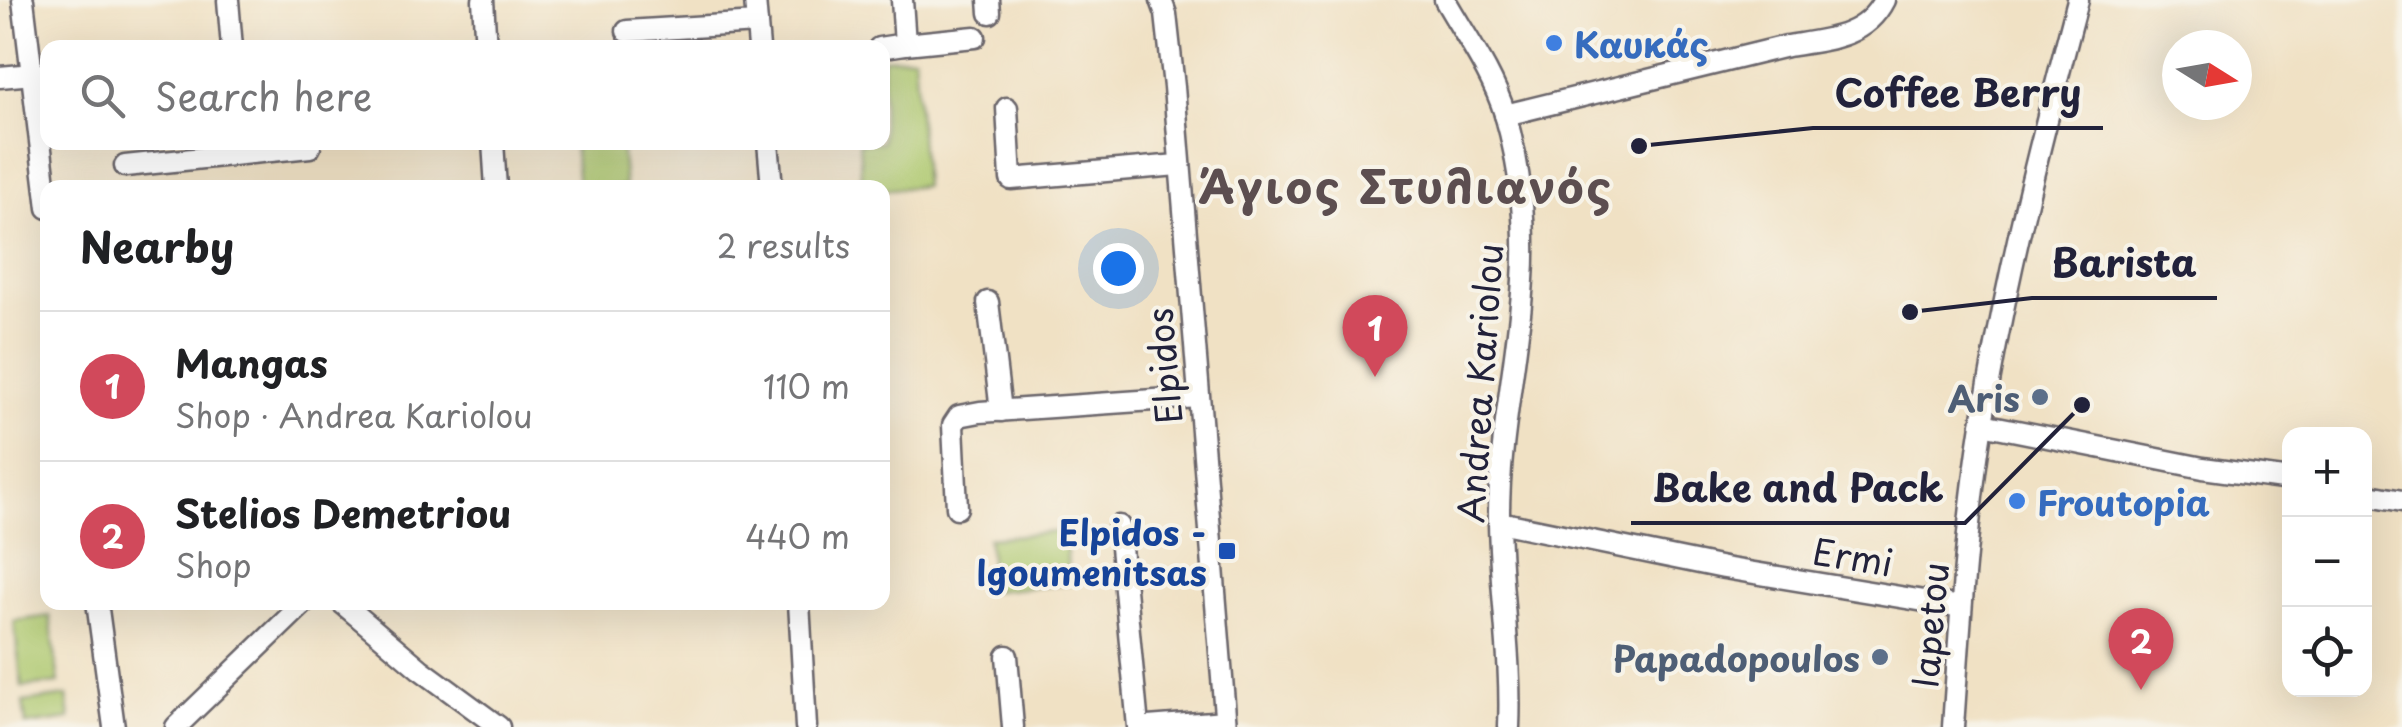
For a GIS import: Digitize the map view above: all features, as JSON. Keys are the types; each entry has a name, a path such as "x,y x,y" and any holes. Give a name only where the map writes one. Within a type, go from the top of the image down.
{"street":[{"path":"24,0 40,131"},
{"path":"228,0 231,40"},
{"path":"483,0 486,40"},
{"path":"756,0 758,40"},
{"path":"902,0 905,44"},
{"name":"Elpidos","path":"1160,0 1166,14 1173,75 1226,724"},
{"name":"Andrea Kariolou","path":"1445,0 1488,74 1505,114 1519,190 1523,282 1503,432 1499,522 1510,727"},
{"path":"1505,114 1787,46 1834,39 1858,30 1884,0"},
{"name":"Iapetou","path":"1954,727 1961,607 1982,424 2034,168 2078,0"},
{"path":"627,31 757,24"},
{"path":"890,46 975,38"},
{"path":"0,77 34,74"},
{"path":"1007,108 1011,179 1178,166"},
{"path":"42,150 45,180"},
{"path":"125,166 235,150"},
{"path":"494,150 495,180"},
{"path":"769,150 771,180"},
{"path":"988,302 1001,411"},
{"path":"957,508 953,426 959,416 1198,397"},
{"path":"1982,424 2204,468 2282,479"},
{"path":"2372,495 2402,501"},
{"name":"Ermi","path":"1499,522 1724,568 1961,607"},
{"path":"1119,526 1138,727"},
{"path":"98,610 114,727"},
{"path":"176,727 297,610"},
{"path":"350,610 420,669 498,727"},
{"path":"799,610 806,727"},
{"path":"1007,656 1014,727"},
{"path":"1148,727 1226,724"}],"green space":[{"path":"914,56 924,186 890,189 890,180 862,180 859,150 890,150 890,58"},
{"path":"575,150 622,150 624,180 577,180"},
{"path":"1065,531 1069,584 993,591 988,538"},
{"path":"50,616 59,683 22,687 14,621"},
{"path":"67,696 70,719 26,725 23,702"}],"place":[{"name":"Καυκάς","path":"1554,43"},
{"name":"Coffee Berry","path":"1639,146"},
{"name":"Barista","path":"1910,312"},
{"name":"Mangas","path":"1375,377"},
{"name":"Aris","path":"2040,397"},
{"name":"Bake and Pack","path":"2082,405"},
{"name":"Froutopia","path":"2017,501"},
{"name":"Elpidos - Igoumenitsas","path":"1227,551"},
{"name":"Papadopoulos","path":"1880,657"},
{"name":"Stelios Demetriou","path":"2141,690"}],"district":[{"name":"Άγιος Στυλιανός","path":"1406,185"}]}
